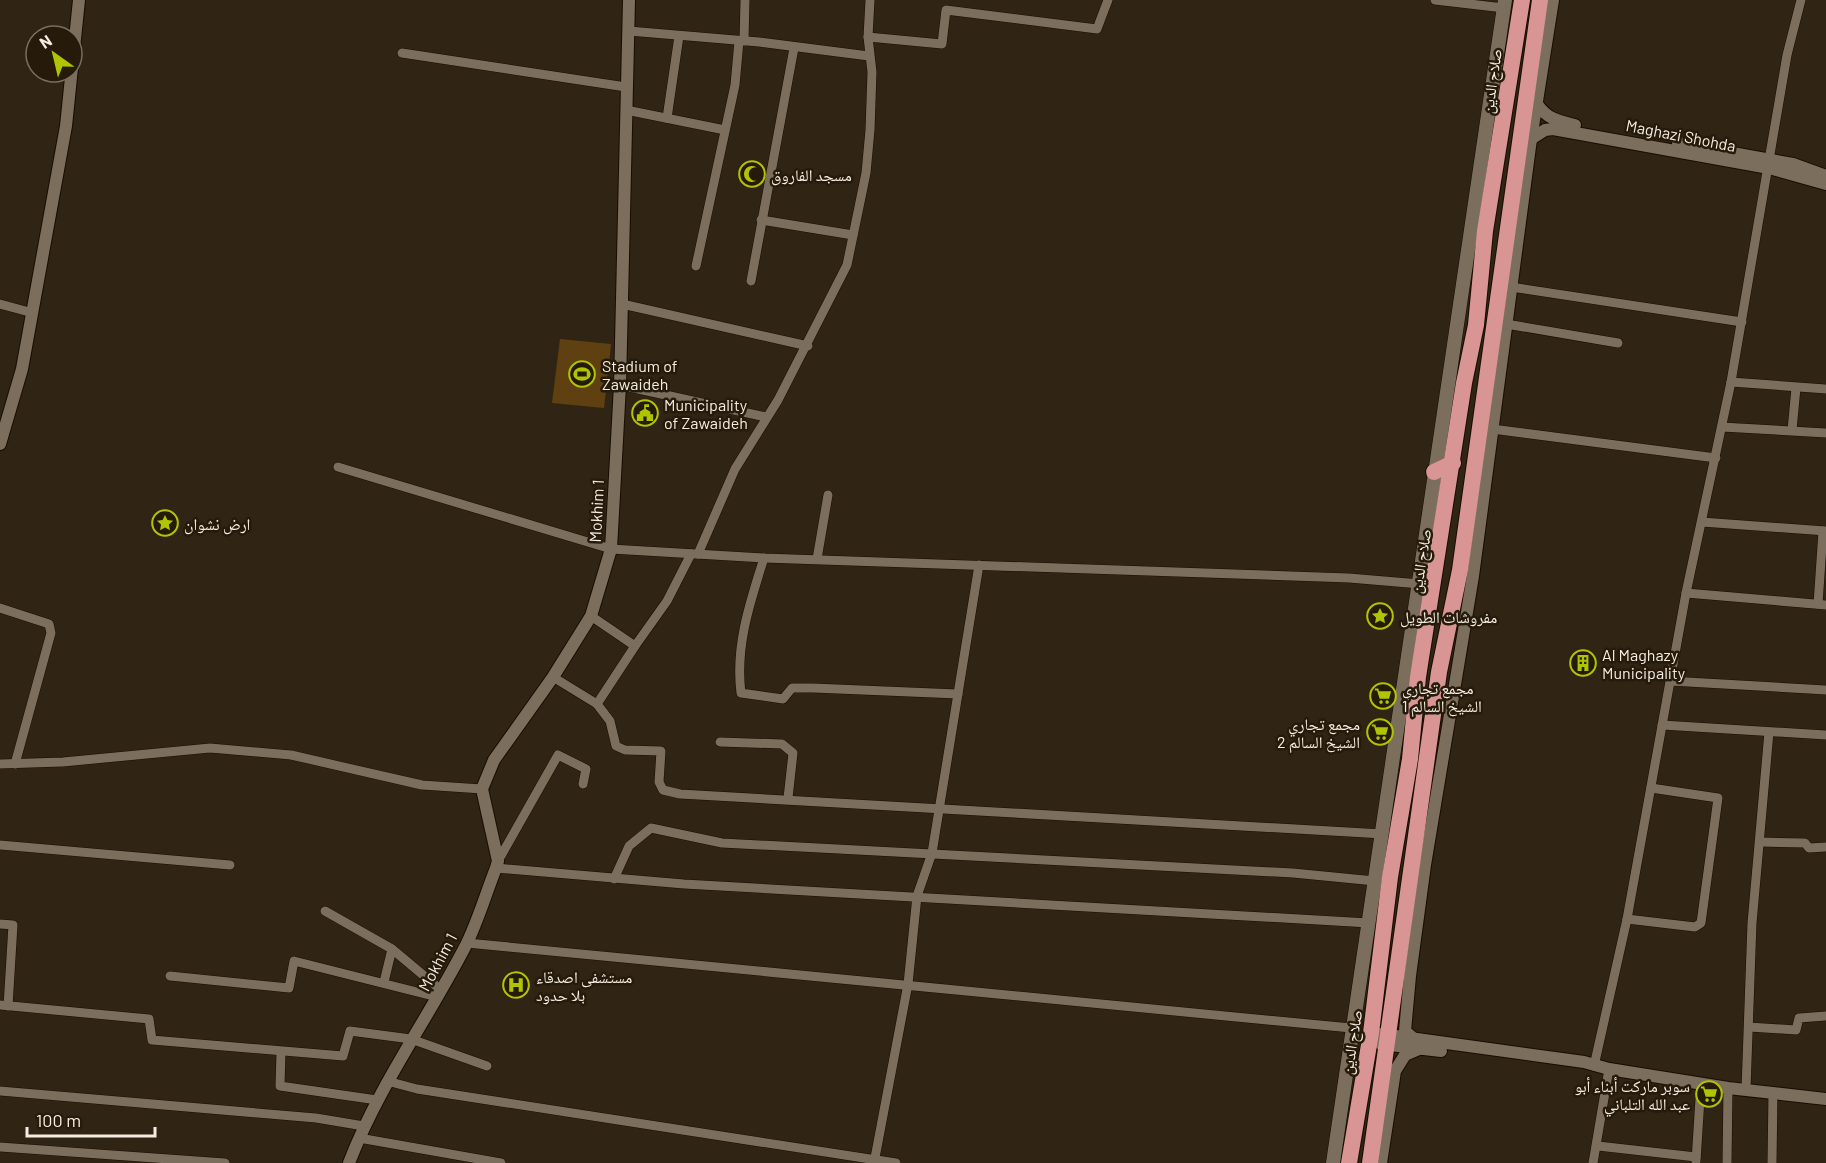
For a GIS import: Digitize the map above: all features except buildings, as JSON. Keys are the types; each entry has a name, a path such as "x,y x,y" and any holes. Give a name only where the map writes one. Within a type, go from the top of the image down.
{"highway":[{"name":"صلاح الدين","path":"1349,1163 1370,1038 1390,877 1410,759 1418,677 1464,383 1476,325 1485,231 1522,0"},
{"path":"1370,1163 1439,672 1460,570 1499,329 1526,140 1540,0"},
{"path":"1502,135 1511,132 1526,140"},
{"path":"1476,325 1499,329"},
{"path":"1434,472 1453,463"},
{"path":"1393,772 1410,759"}],"main road":[{"path":"1333,1163 1351,1028 1393,772 1434,472 1473,230 1505,4"}],"street":[{"path":"1,440 22,369 33,313 66,126 80,0"},
{"name":"Mokhim 1","path":"482,789 494,760 554,677 591,616 611,549 620,385 629,0"},
{"path":"696,266 735,85 742,41 745,0"},
{"path":"597,704 667,601 694,554 735,469 808,346 847,265 866,173 870,130 872,72 868,37 870,0"},
{"path":"868,37 942,44 946,10 1097,29 1108,0"},
{"path":"1435,0 1505,4"},
{"path":"1418,1044 1405,1031 1410,976 1425,865 1473,576 1492,429 1499,329 1511,287 1526,140 1537,104 1552,0"},
{"path":"1594,1066 1627,919 1686,593 1731,382 1787,55 1801,0"},
{"path":"629,31 869,56"},
{"path":"668,118 679,36"},
{"path":"751,281 794,48"},
{"path":"402,53 626,87"},
{"name":"Maghazi Shohda","path":"1537,104 1544,114 1554,120 1770,164 1826,184"},
{"path":"626,110 724,130"},
{"name":"Maghazi Shohda","path":"1526,140 1545,130 1552,129 1770,164 1793,164 1826,176"},
{"path":"761,220 853,235"},
{"path":"1511,287 1742,322"},
{"path":"0,304 33,313"},
{"path":"622,304 808,346"},
{"path":"1499,329 1618,343"},
{"path":"1731,382 1826,389"},
{"path":"620,385 766,417"},
{"path":"1792,430 1796,388"},
{"path":"1722,427 1826,433"},
{"path":"1492,429 1716,458"},
{"path":"338,467 611,549 764,558 1349,578 1420,584"},
{"path":"817,560 828,495"},
{"path":"1686,593 1822,604 1825,531 1702,522"},
{"path":"764,558 745,616 738,673 741,693 783,699 792,688 958,694"},
{"path":"874,1161 908,984 917,896 932,853 979,565"},
{"path":"0,608 49,624 51,633 15,764"},
{"path":"591,616 635,646"},
{"path":"554,677 597,704 610,722 616,746 625,750 661,751 659,782 663,790 680,794 788,798 1383,834"},
{"path":"1670,681 1826,690"},
{"path":"1662,725 1826,735"},
{"path":"1746,1089 1752,923 1770,732"},
{"path":"720,742 782,744 793,753 788,798"},
{"path":"0,764 63,762 210,748 291,754 422,785 482,789 497,865"},
{"path":"497,865 558,754 586,769 583,784"},
{"path":"1627,919 1695,927 1701,923 1718,798 1651,788"},
{"path":"614,879 629,846 651,828 722,843 1293,873 1375,881"},
{"path":"1760,842 1826,847"},
{"path":"0,845 230,865"},
{"path":"497,865 614,879 1369,923"},
{"name":"Mokhim 1","path":"349,1163 364,1126 387,1081 467,943 497,865"},
{"path":"325,911 392,949 439,993"},
{"path":"0,924 13,925 4,1006 149,1019 152,1040 281,1052 343,1056 351,1031 411,1039 487,1066"},
{"path":"467,943 1351,1028"},
{"path":"384,982 392,949"},
{"path":"170,976 289,988 294,961 439,993"},
{"path":"1749,1027 1796,1030 1799,1018 1826,1016"},
{"path":"1370,1038 1584,1062 1609,1069 1728,1088 1826,1099"},
{"path":"1381,1163 1395,1071 1405,1055 1418,1044"},
{"path":"281,1052 280,1086 377,1100"},
{"path":"1593,1163 1598,1146 1609,1069"},
{"path":"387,1081 417,1089 896,1163"},
{"path":"1598,1146 1696,1160 1701,1083"},
{"path":"1727,1163 1728,1088"},
{"path":"0,1091 316,1118 364,1126"},
{"path":"1772,1163 1773,1092"},
{"path":"359,1138 501,1163"},
{"path":"0,1147 225,1163"},
{"path":"1651,1163 1653,1153"}],"shaded area":[{"name":"Stadium of Zawaideh","path":"560,339 611,344 604,408 552,403"}],"place":[{"name":"مسجد الفاروق","path":"752,174"},
{"name":"Stadium of Zawaideh","path":"582,374"},
{"name":"Municipality of Zawaideh","path":"645,413"},
{"name":"ارض نشوان","path":"165,523"},
{"name":"مفروشات الطويل","path":"1380,616"},
{"name":"Al Maghazy Municipality","path":"1583,663"},
{"name":"مجمع تجاري الشيخ السالم 1","path":"1383,696"},
{"name":"مجمع تجاري الشيخ السالم 2","path":"1380,732"},
{"name":"مستشفى اصدقاء بلا حدود","path":"516,985"},
{"name":"سوبر ماركت أبناء أبو عبد الله التلباني","path":"1709,1094"}]}
